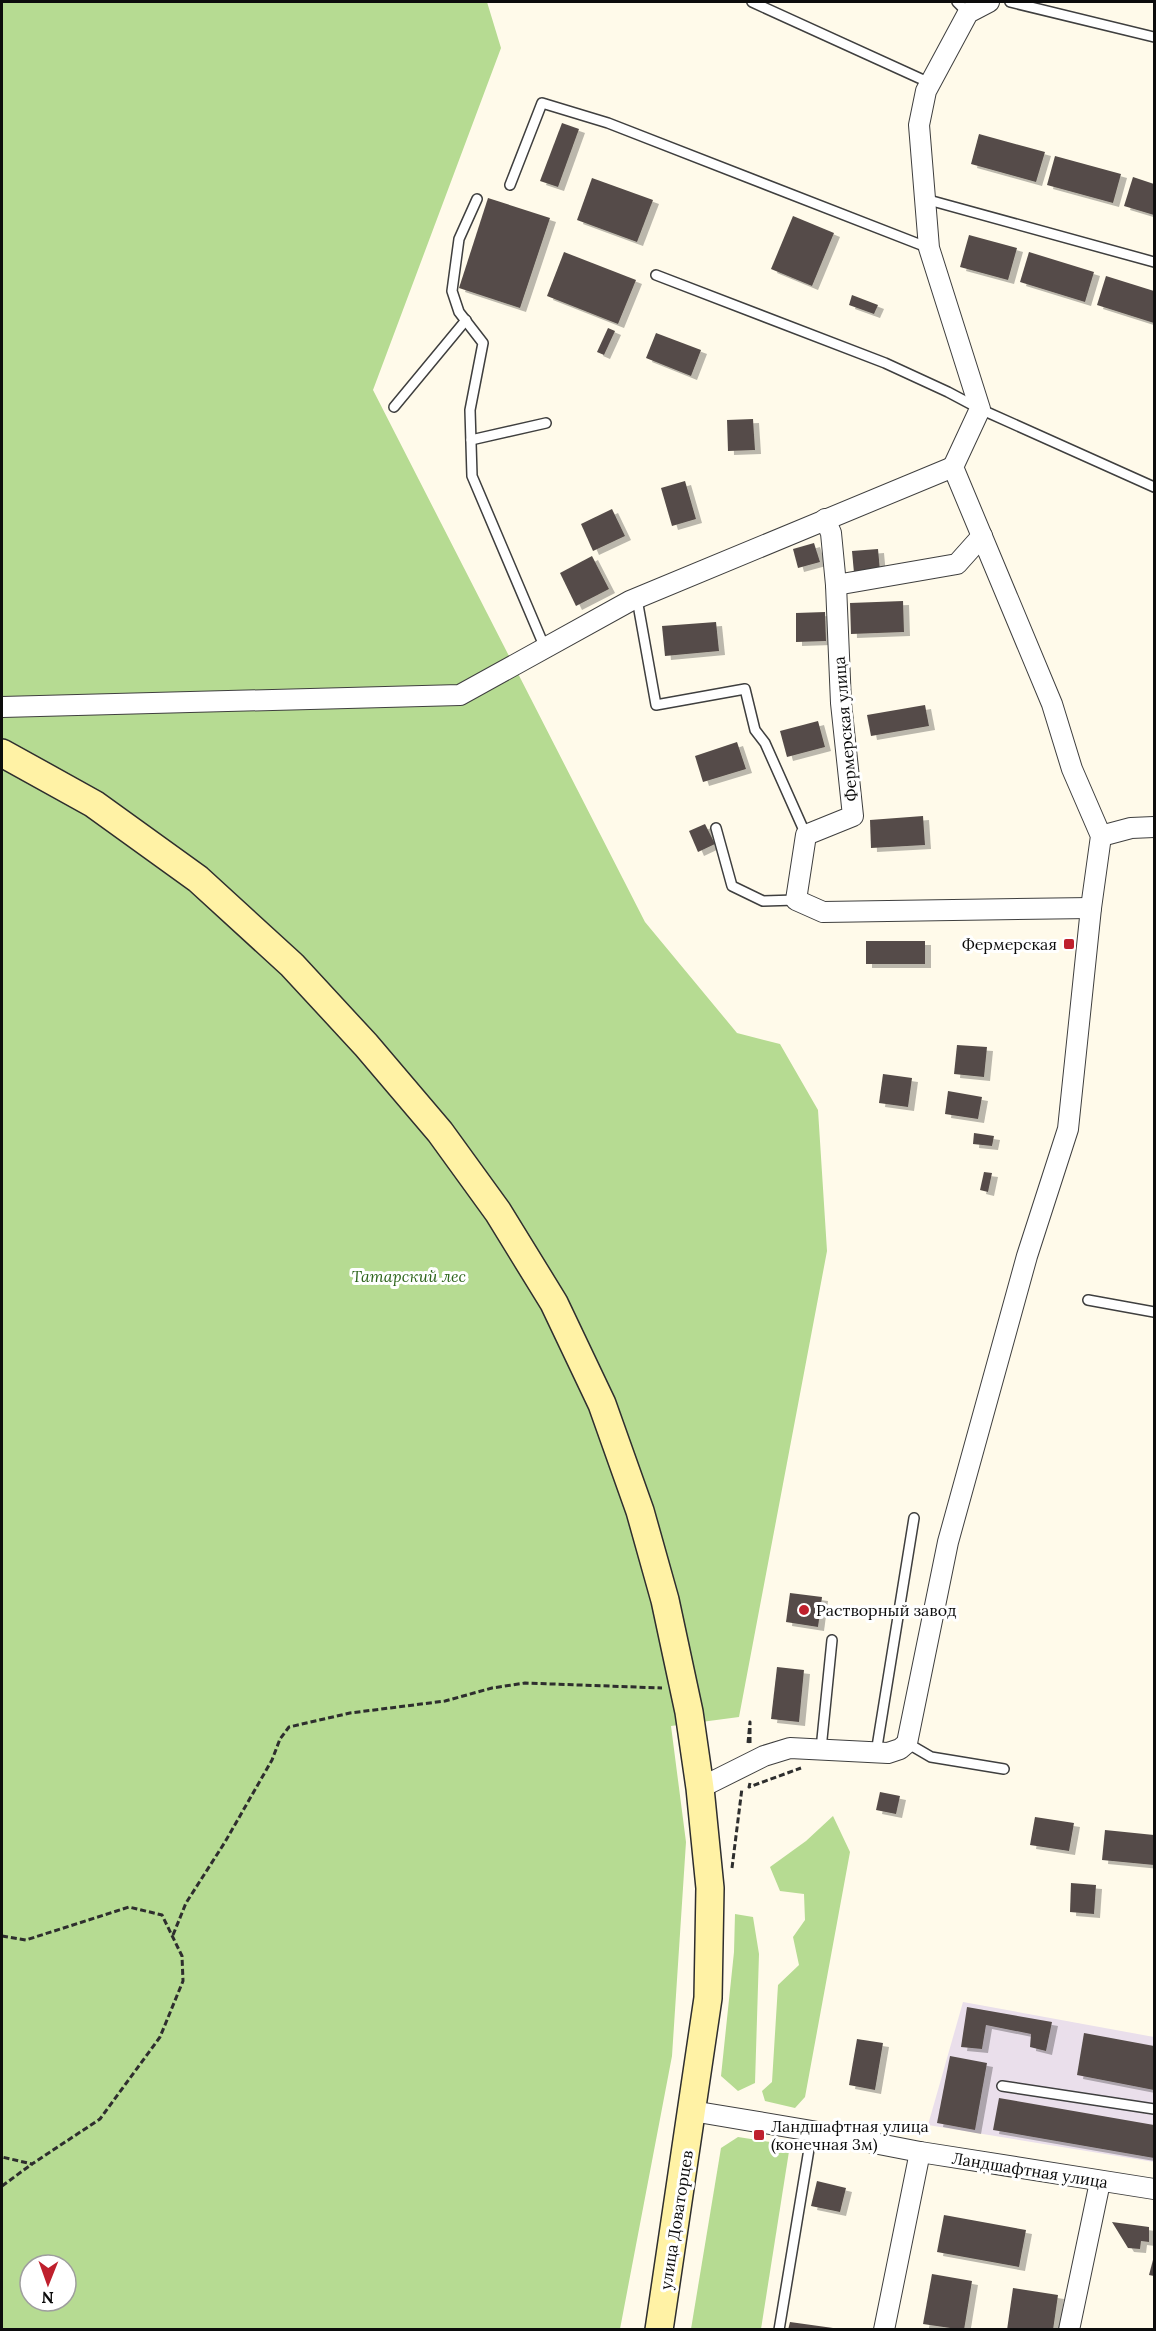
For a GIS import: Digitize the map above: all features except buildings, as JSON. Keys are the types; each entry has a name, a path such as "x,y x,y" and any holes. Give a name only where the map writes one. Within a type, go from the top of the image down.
{"main road":[{"name":"улица Доваторцев","path":"2,753 94,804 198,879 292,964 366,1045 447,1141 498,1212 554,1304 602,1404 640,1511 665,1600 684,1689 700,1788 710,1888 708,1998 659,2330"}],"street":[{"path":"2,707 460,695 637,599 953,467 980,409 929,248 919,125 926,91 962,7 989,2"},
{"path":"700,1788 764,1756 790,1748 876,1754 900,1749 907,1743 948,1542 1027,1257 1068,1129 1091,908 1101,836 1072,769 1052,704 953,467"},
{"name":"Фермерская улица","path":"806,835 853,816 841,703 836,585 831,533 825,519"},
{"path":"836,585 957,564 982,536"},
{"path":"1101,836 1131,828 1155,827"},
{"path":"806,835 796,900 823,912 1091,908"},
{"name":"Ландшафтная улица","path":"692,2111 920,2152 1155,2189"},
{"path":"884,2330 920,2152"},
{"path":"1069,2330 1100,2182"}],"lane":[{"path":"752,2 930,83"},
{"path":"1010,2 1155,37"},
{"path":"510,185 542,103 608,123 929,248"},
{"path":"477,199 459,239 452,291 459,312 483,343 470,410 472,476 545,648"},
{"path":"925,199 1155,262"},
{"path":"656,275 885,363 980,409 1155,487"},
{"path":"394,407 466,320"},
{"path":"471,440 546,423"},
{"path":"637,599 656,705 745,689 755,730 765,743 806,835"},
{"path":"716,828 732,886 763,901 796,900"},
{"path":"1088,1300 1155,1312"},
{"path":"876,1754 914,1518"},
{"path":"821,1749 832,1640"},
{"path":"907,1743 932,1757 1004,1769"},
{"path":"1002,2086 1155,2109"},
{"path":"779,2330 812,2131"}],"path":[{"path":"173,1935 186,1903 272,1760 280,1738 290,1727 343,1714 445,1701 492,1688 525,1683 684,1689"},
{"path":"2,1936 26,1940 129,1907 162,1915 182,1956 183,1981 159,2037 100,2119 2,2186"},
{"path":"2,2157 32,2164"}],"shaded area":[{"path":"963,2002 1154,2037 1154,2162 928,2125"}],"green space":[{"name":"Татарский лес","path":"2,2 487,2 501,48 373,390 645,922 737,1033 780,1044 818,1110 827,1251 739,1717 671,1726 686,1842 672,2056 620,2329 2,2330"},
{"path":"833,1816 850,1852 805,2097 795,2108 765,2101 762,2091 772,2082 778,1985 799,1965 793,1937 805,1920 804,1894 780,1891 770,1867 806,1841"},
{"path":"735,1914 753,1917 759,1954 755,2083 738,2091 721,2076 734,1952"},
{"path":"738,2137 790,2145 761,2329 691,2329 721,2148"}],"place":[{"name":"Фермерская","path":"1069,944"},
{"name":"Растворный завод","path":"804,1610"},
{"name":"Ландшафтная улица (конечная 3м)","path":"759,2135"}]}
